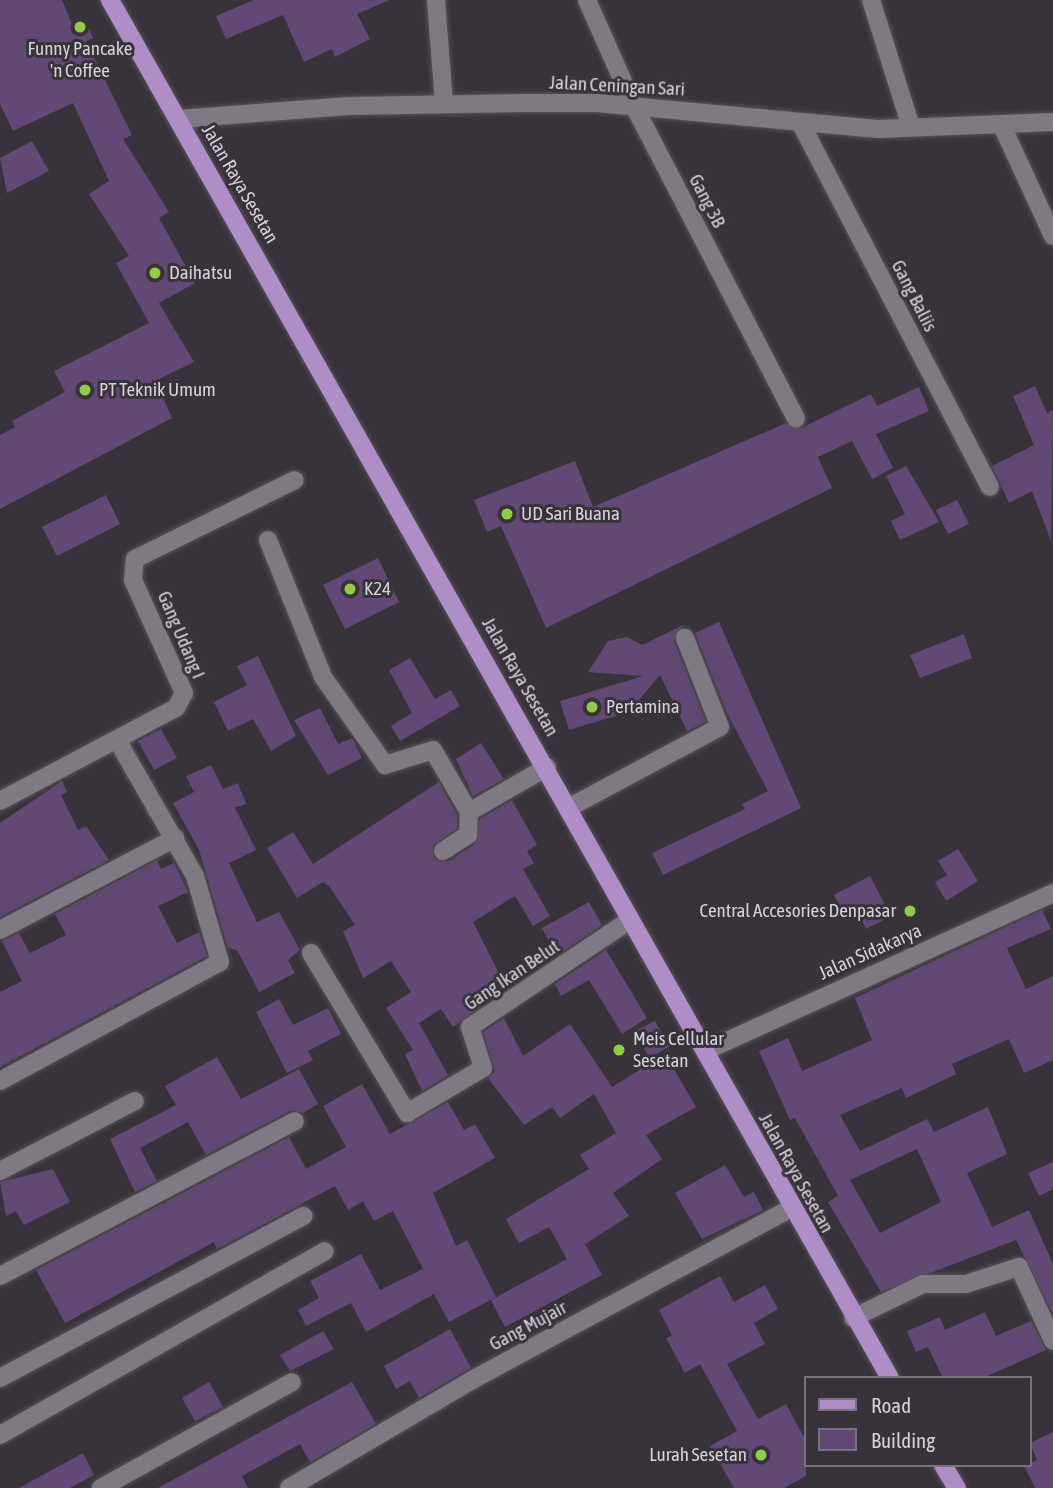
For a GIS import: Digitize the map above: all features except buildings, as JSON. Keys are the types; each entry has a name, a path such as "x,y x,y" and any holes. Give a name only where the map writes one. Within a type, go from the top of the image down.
{"main road":[{"name":"Jalan Raya Sesetan","path":"110,0 547,766 791,1208 889,1376"},
{"path":"944,1467 957,1488"}],"street":[{"path":"436,0 444,103"},
{"name":"Gang 3B","path":"587,0 634,106 796,418"},
{"path":"871,0 911,127"},
{"name":"Jalan Ceningan Sari","path":"178,119 444,103 634,106 802,124 1003,128 1053,122"},
{"name":"Gang Baliis","path":"802,124 989,487"},
{"path":"1003,128 1053,236"},
{"name":"Gang Udang I","path":"0,801 176,708 184,693 133,580 135,559 295,480"},
{"path":"268,540 323,677 356,729 393,767 428,750 439,754 469,811 468,835 443,851"},
{"path":"568,808 720,727 685,638"},
{"path":"0,1081 220,962 204,898 175,838 117,740"},
{"path":"469,811 547,766"},
{"path":"0,930 175,838"},
{"name":"Jalan Sidakarya","path":"705,1051 1053,892"},
{"name":"Gang Ikan Belut","path":"311,953 407,1113 483,1068 470,1027 630,920"},
{"path":"0,1171 135,1101"},
{"path":"0,1276 295,1121"},
{"name":"Gang Mujair","path":"289,1488 472,1380 791,1208"},
{"path":"0,1378 303,1216"},
{"path":"0,1435 325,1251"},
{"path":"853,1318 923,1284 965,1284 1019,1268 1053,1341"},
{"path":"102,1488 292,1382"}],"place":[{"name":"Funny Pancake 'n Coffee","path":"80,27"},
{"name":"Daihatsu","path":"155,273"},
{"name":"PT Teknik Umum","path":"85,390"},
{"name":"UD Sari Buana","path":"507,514"},
{"name":"K24","path":"350,589"},
{"name":"Pertamina","path":"592,707"},
{"name":"Central Accesories Denpasar","path":"910,911"},
{"name":"Meis Cellular Sesetan","path":"619,1050"},
{"name":"Lurah Sesetan","path":"761,1455"}]}
